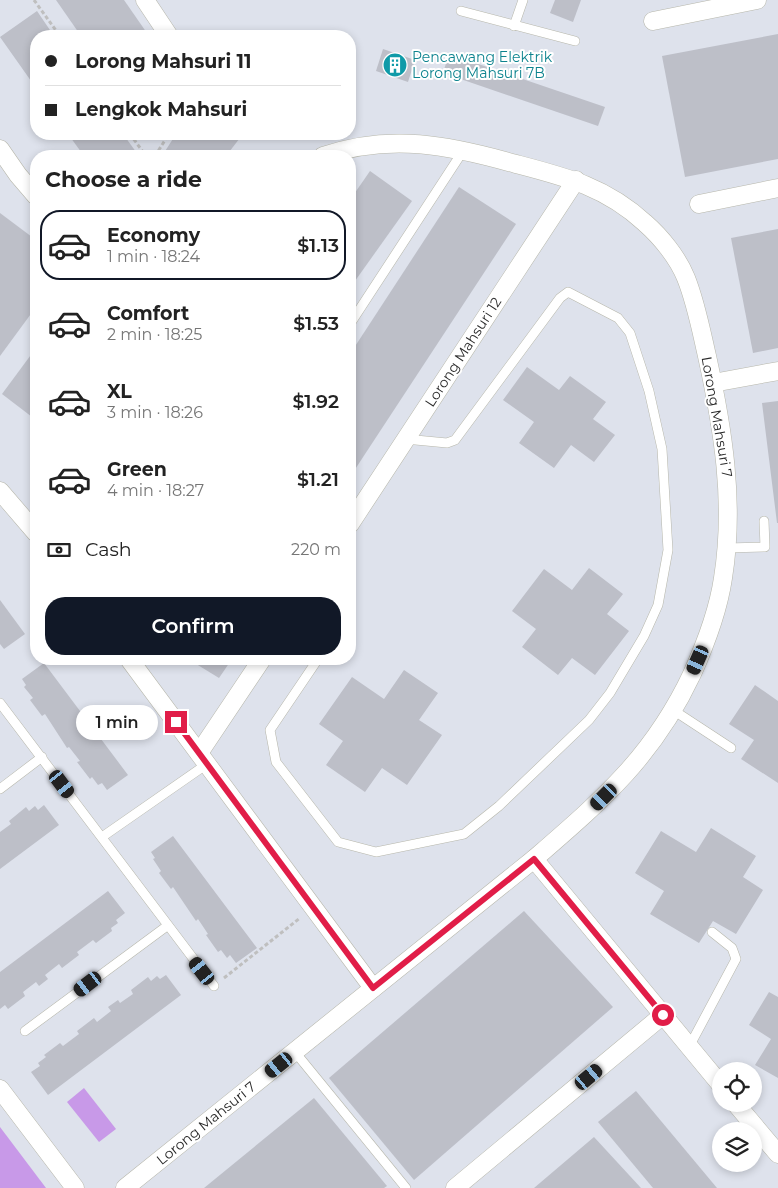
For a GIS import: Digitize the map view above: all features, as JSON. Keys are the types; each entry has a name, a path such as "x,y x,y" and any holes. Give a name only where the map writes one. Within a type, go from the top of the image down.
{"street":[{"path":"145,0 165,30"},
{"path":"653,21 757,0"},
{"name":"Lorong Mahsuri 7","path":"125,1188 534,859 594,807 624,777 655,740 690,676 715,618 727,548 728,474 713,383 698,314 686,276 668,249 647,224 624,205 599,189 576,180 463,151 403,142 342,150"},
{"path":"0,148 30,189"},
{"name":"Lorong Mahsuri 12","path":"356,515 576,180"},
{"path":"700,204 778,188"},
{"path":"713,383 778,371"},
{"path":"0,491 30,525"},
{"path":"134,665 373,988"},
{"path":"203,759 258,665"},
{"path":"534,859 712,1075"},
{"path":"455,1188 663,1015"},
{"path":"0,1089 75,1188"},
{"path":"743,1112 778,1154"}],"lane":[{"path":"514,26 523,0"},
{"path":"461,11 575,41"},
{"path":"356,315 463,151"},
{"path":"314,665 270,730 276,762 338,842 376,852 464,834 499,806 589,720 614,686 644,636 658,605 668,550 662,449 649,391 630,333 618,318 568,292 560,298 455,440 447,443 406,439"},
{"path":"727,548 765,548 764,522"},
{"path":"0,702 214,986"},
{"path":"673,710 731,748"},
{"path":"0,789 42,757"},
{"path":"102,837 203,759"},
{"path":"26,1031 167,926"},
{"path":"689,1046 736,958 732,948 712,932"},
{"path":"295,1052 406,1188"}],"path":[{"path":"34,0 56,30"},
{"path":"214,986 313,907"}],"shaded area":[{"path":"84,1088 116,1129 99,1142 67,1102"},
{"path":"0,1127 46,1188 0,1188"}],"building":[{"path":"56,0 124,0 145,30 77,30"},
{"path":"555,0 581,0 573,22 550,13"},
{"path":"37,11 50,30 30,30 30,80 0,37"},
{"path":"778,34 778,159 685,177 662,56"},
{"name":"Pencawang Elektrik Lorong Mahsuri 7B","path":"383,49 415,60 408,82 376,71"},
{"path":"449,54 605,107 598,126 443,73"},
{"path":"72,140 127,140 135,150 80,150"},
{"path":"172,140 238,140 231,150 166,150"},
{"path":"370,171 412,201 356,280 356,191"},
{"path":"459,187 516,224 356,468 356,345"},
{"path":"0,213 30,236 30,315 0,356"},
{"path":"778,229 778,348 753,353 731,238"},
{"path":"30,356 30,415 2,394"},
{"path":"527,367 559,390 570,376 606,402 593,419 615,435 594,462 571,445 554,468 519,443 534,422 503,400"},
{"path":"778,401 778,523 777,523 762,403"},
{"path":"589,568 623,594 607,614 629,631 595,675 572,658 558,675 522,647 536,629 512,611 544,569 572,590"},
{"path":"0,600 25,634 4,649 0,644"},
{"path":"41,665 46,665 128,775 107,790 102,783 98,785 92,777 90,779 77,762 80,761 69,747 67,748 45,714 42,716 30,700 33,698 24,687 26,685 22,679"},
{"path":"198,665 228,665 219,678"},
{"path":"404,670 438,693 419,720 442,735 407,785 382,768 365,792 326,765 343,741 319,724 352,677 384,699"},
{"path":"755,685 778,701 778,783 741,759 754,740 729,724"},
{"path":"44,805 59,825 0,869 0,832 11,824 9,821 26,807 29,811 35,806 38,810"},
{"path":"711,828 756,856 743,877 763,890 736,934 713,921 699,943 650,914 664,891 635,873 661,831 696,852"},
{"path":"173,836 257,948 236,963 230,955 227,958 221,950 218,952 198,919 196,921 173,887 171,889 159,873 161,871 151,852"},
{"path":"108,891 125,913 116,920 118,923 111,928 112,931 96,943 93,940 77,952 79,955 62,968 59,964 45,975 48,979 39,986 36,982 23,992 25,996 8,1009 5,1005 0,1009 0,972"},
{"path":"524,911 613,1007 414,1180 329,1078"},
{"path":"166,975 181,995 48,1095 31,1072 40,1066 38,1063 46,1057 44,1055 60,1043 63,1046 79,1034 77,1031 94,1018 97,1022 111,1011 108,1007 118,1000 120,1003 133,994 131,990 148,977 151,981 157,976 160,979"},
{"path":"769,992 778,997 778,1078 762,1069 762,1062 757,1062 771,1039 749,1025"},
{"path":"636,1091 717,1188 653,1188 598,1122"},
{"path":"314,1098 387,1186 384,1188 204,1188"},
{"path":"594,1137 641,1188 534,1188"}],"place":[{"name":"Pencawang Elektrik Lorong Mahsuri 7B","path":"395,65"}],"route":[{"path":"176,722 373,988 534,859 663,1015"}]}
